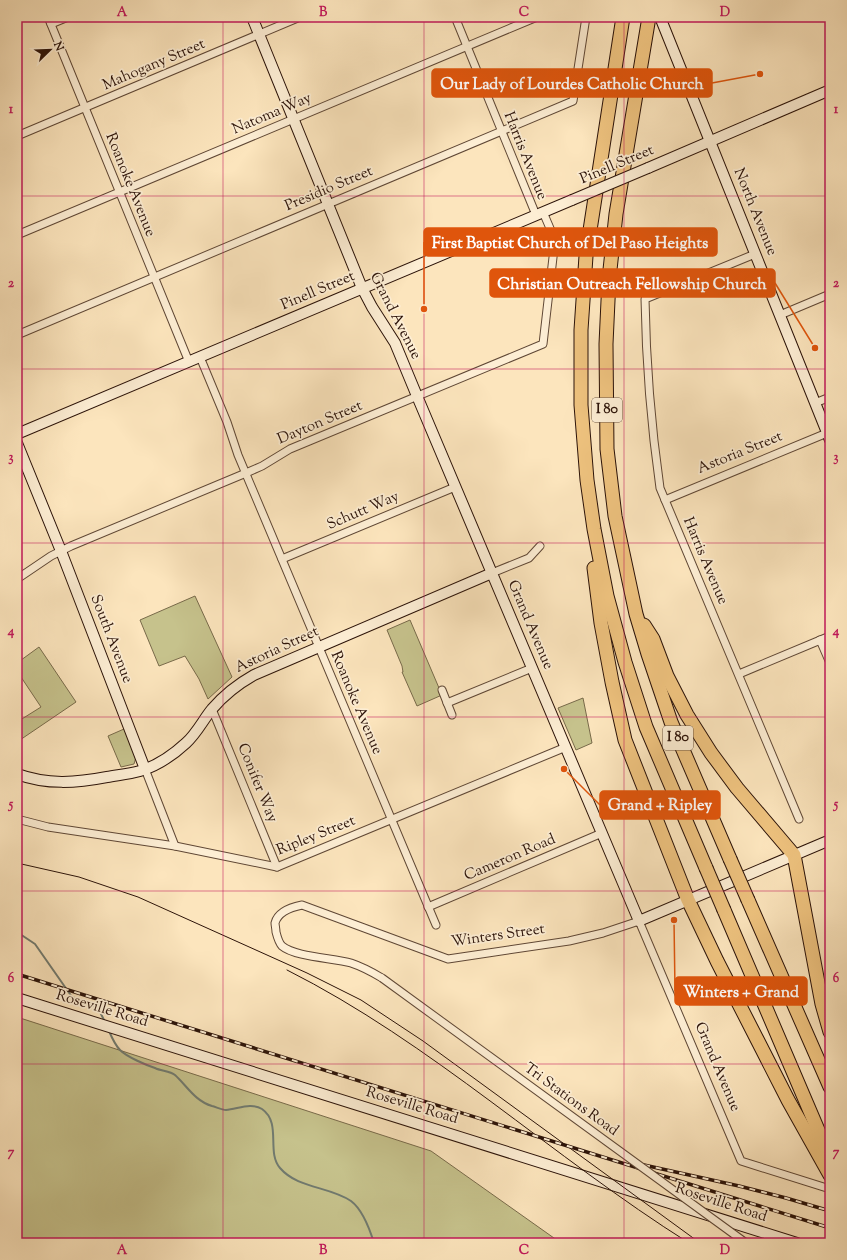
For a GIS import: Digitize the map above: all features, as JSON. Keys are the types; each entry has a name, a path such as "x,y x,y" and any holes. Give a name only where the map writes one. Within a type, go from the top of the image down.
{"highway":[{"name":"I 80","path":"624,17 586,256 581,330 581,405 587,480 594,529 607,596 625,662 646,727 724,910 819,1146 830,1158"},
{"name":"I 80","path":"649,17 616,214 609,279 606,344 608,457 615,516 636,614 671,722 830,1087"},
{"path":"587,480 588,521 601,623 625,740 688,900 720,968 788,1100 819,1146 830,1175"},
{"path":"636,614 653,639 667,676 687,715 711,753 737,788 794,855 822,1004 830,1032"}],"street":[{"name":"Roanoke Avenue","path":"48,17 189,362"},
{"path":"51,24 68,17"},
{"name":"Grand Avenue","path":"252,17 362,288 372,307 395,343 741,1161 830,1189"},
{"name":"Mahogany Street","path":"17,136 300,17"},
{"name":"Harris Avenue","path":"455,17 501,131 539,214 555,240"},
{"name":"Natoma Way","path":"17,235 537,17"},
{"name":"Presidio Street","path":"17,335 572,101 586,17"},
{"name":"North Avenue","path":"660,17 829,437"},
{"name":"Pinell Street","path":"17,434 830,90"},
{"name":"Dayton Street","path":"17,579 61,551 262,466 290,449 543,344 555,240"},
{"name":"Harris Avenue","path":"755,254 645,299 647,369 660,488 799,819"},
{"path":"780,315 830,294"},
{"name":"Roanoke Avenue","path":"200,357 246,473 436,925"},
{"path":"815,403 830,397"},
{"name":"Astoria Street","path":"665,500 829,437"},
{"name":"South Avenue","path":"17,443 61,551 175,846"},
{"name":"Schutt Way","path":"282,559 455,486"},
{"name":"Astoria Street","path":"17,774 46,781 73,782 89,781 145,769 169,757 178,750 195,734 212,709 233,688 254,675 318,646 530,558 540,546"},
{"path":"739,674 830,636"},
{"path":"820,640 830,662"},
{"path":"447,703 532,668"},
{"path":"442,690 452,715"},
{"name":"Conifer Way","path":"212,709 277,867"},
{"name":"Ripley Street","path":"17,819 48,827 175,846 277,867 566,747"},
{"name":"Cameron Road","path":"428,906 602,833"},
{"name":"Winters Street","path":"382,978 369,970 352,963 310,956 282,946 276,935 275,923 279,916 288,908 302,904 448,959 570,941 603,933 639,920 830,840"},
{"name":"Tri Stations Road","path":"382,978 746,1243"},
{"name":"Roseville Road","path":"17,998 797,1243"}],"shaded area":[{"path":"195,596 232,677 208,699 199,679 185,656 159,666 140,620"},
{"path":"410,620 442,695 417,706 402,672 402,666 387,630"},
{"path":"39,647 76,702 17,742 17,722 41,707 17,671 17,663"},
{"path":"583,698 592,743 576,750 558,708"},
{"path":"124,729 136,757 134,764 121,767 108,736"},
{"path":"17,1017 431,1151 561,1243 17,1243"}],"waterway":[{"path":"17,933 35,944 72,997 98,1008 105,1022"},
{"path":"109,1031 112,1039 123,1053 147,1065 175,1075 196,1097 206,1104 224,1110 244,1106 253,1106 262,1109 268,1115 271,1122 273,1130 274,1154 280,1168 287,1175 296,1180 333,1192 351,1201 362,1215 374,1243"}],"tram line":[{"path":"17,863 79,877 138,897 307,973 361,1000 423,1041 700,1243"},
{"path":"287,970 340,999 392,1031 638,1210 689,1243"}],"railway":[{"path":"17,974 830,1228"},
{"path":"644,1165 739,1186 830,1211"}],"place":[{"name":"Our Lady of Lourdes Catholic Church","path":"760,74"},
{"name":"First Baptist Church of Del Paso Heights","path":"424,309"},
{"name":"Christian Outreach Fellowship Church","path":"815,348"},
{"name":"Grand + Ripley","path":"564,769"},
{"name":"Winters + Grand","path":"674,920"}]}
